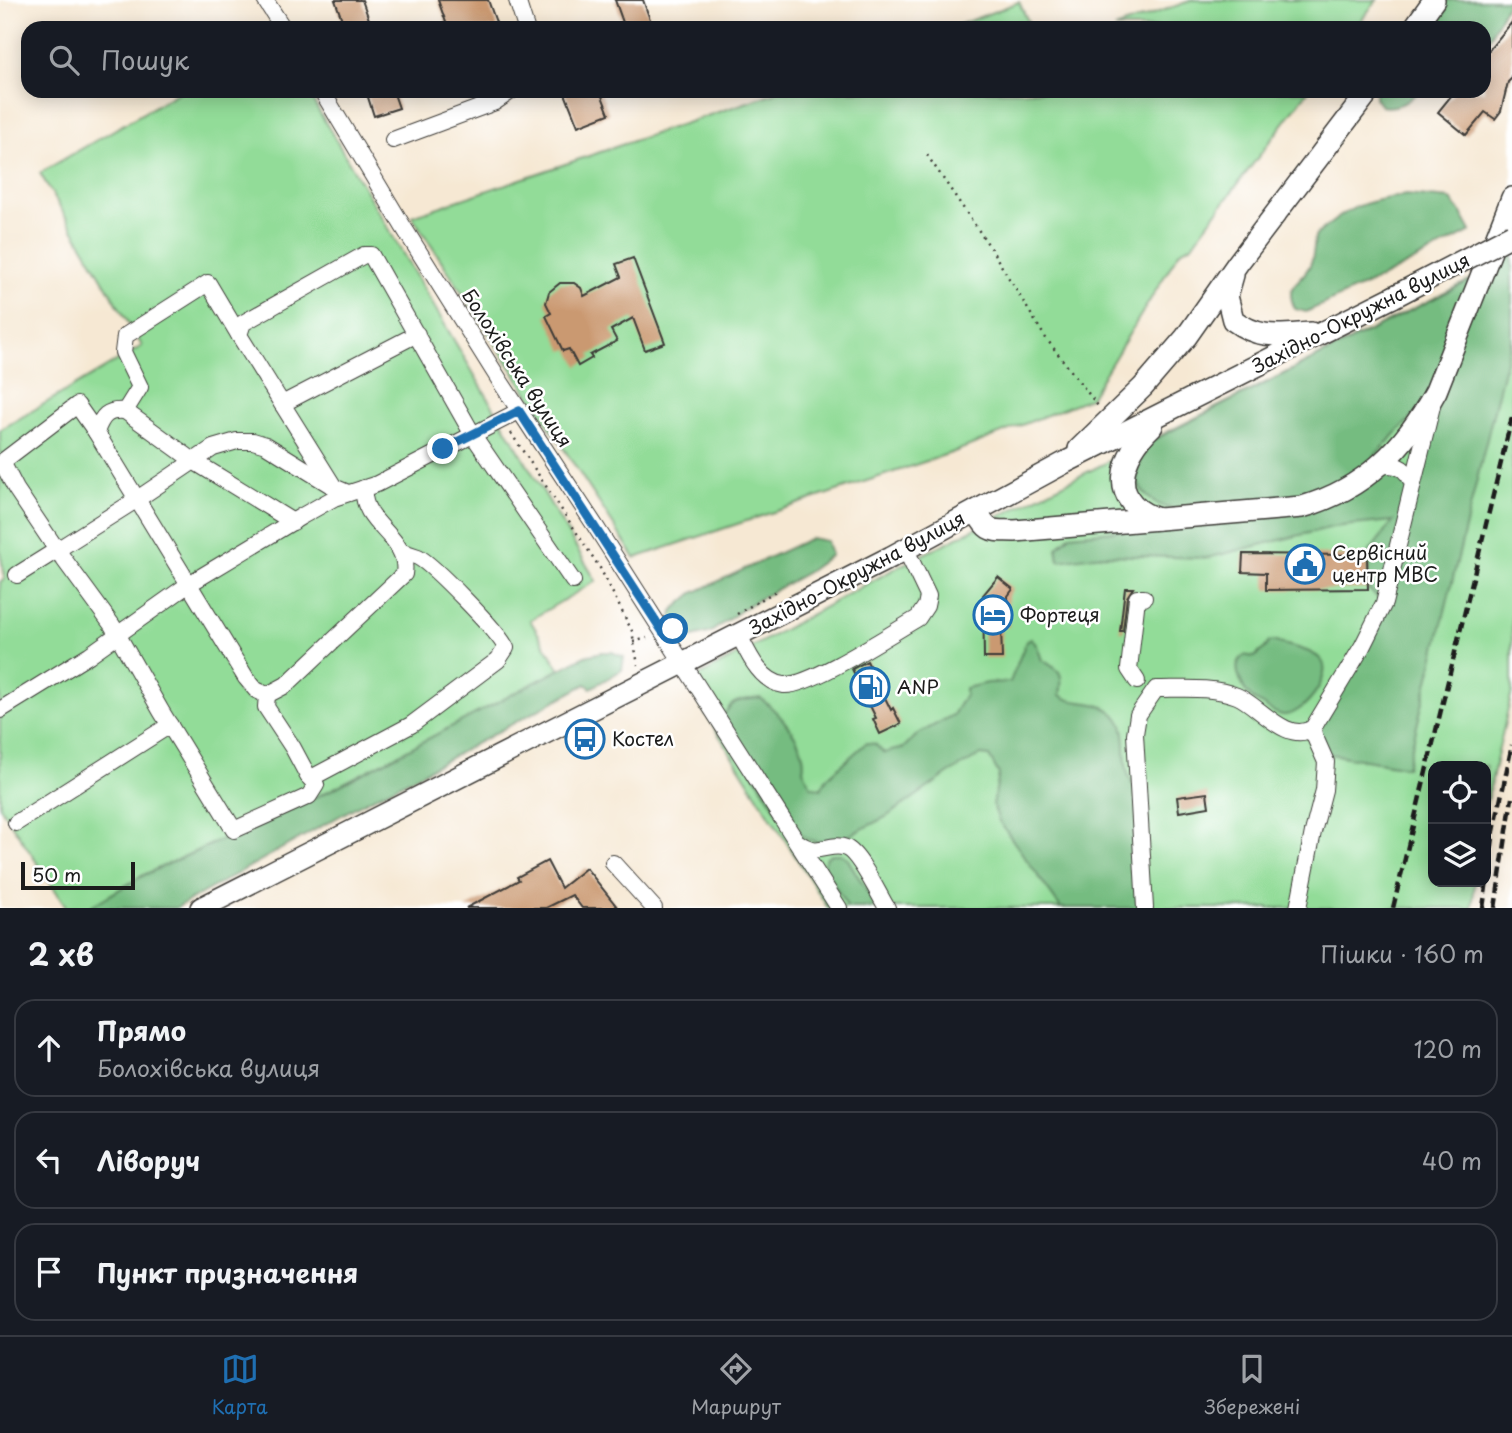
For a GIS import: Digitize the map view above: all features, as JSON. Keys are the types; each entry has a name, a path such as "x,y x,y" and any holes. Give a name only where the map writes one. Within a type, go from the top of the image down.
{"main road":[{"path":"1419,21 1434,0"},
{"path":"1065,463 1143,387 1186,337 1249,248 1363,98"},
{"path":"976,511 985,527 991,530 1015,531 1302,507 1347,490 1377,467 1412,431 1436,391 1512,198"},
{"name":"Західно-Окружна вулиця","path":"201,908 683,663 735,627 906,550 1065,463 1512,235"},
{"path":"1249,248 1230,279 1227,296 1233,320 1250,332 1274,335 1320,333"},
{"path":"1158,519 1147,516 1128,498 1123,471 1134,444 1150,427 1175,409"}],"street":[{"path":"265,0 278,21"},
{"path":"517,0 524,21"},
{"name":"Болохівська вулиця","path":"326,98 519,411 839,908"},
{"path":"393,140 501,98"},
{"path":"239,335 243,323 364,255 371,256 473,435 573,581"},
{"path":"125,411 140,387 123,352 125,336 208,283 282,404 349,489"},
{"path":"282,404 417,334"},
{"path":"1306,730 1362,647 1384,603 1436,391"},
{"path":"77,405 246,678 256,690 267,695 266,707 316,785 309,796 234,830 103,611 57,550 16,489 2,462 77,405"},
{"path":"96,432 105,414 114,410 125,411 195,462 293,522"},
{"path":"0,710 89,655 189,584 349,489 377,484 519,411"},
{"path":"17,575 213,448 237,442 266,444 363,498 369,514 402,552 405,563 404,574 387,592 327,644 286,685 267,695"},
{"path":"1377,467 1387,463 1396,465 1407,472 1412,482"},
{"path":"735,627 750,659 770,680 783,685 808,679 918,618 926,606 928,596 906,550"},
{"path":"308,776 315,776 411,725 498,660 506,648 503,640 444,580 420,558 402,552"},
{"path":"1137,681 1129,669 1131,643 1137,598 1144,598"},
{"path":"1145,908 1135,734 1138,715 1156,689 1212,689 1238,696 1285,728 1306,730 1324,753 1324,790 1298,908"},
{"path":"16,823 170,724"},
{"path":"797,841 813,851 839,846 852,851 887,908"},
{"path":"814,869 820,850"},
{"path":"613,863 654,908"}],"path":[{"path":"927,155 988,244 1045,337 1090,398 1110,419"},
{"path":"503,420 600,568 632,631 639,668"},
{"path":"735,627 750,604 779,589"},
{"path":"633,642 663,632"}],"green space":[{"path":"1192,0 1377,0 1360,21 1134,21"},
{"path":"1442,0 1509,0 1491,35 1491,21 1426,21"},
{"path":"1019,2 1028,21 969,21"},
{"path":"169,98 311,98 596,581 530,620 560,670 331,790 144,875 88,908 67,908 0,807 0,582 5,579 0,552 0,430 142,346 40,173"},
{"path":"759,98 1303,98 1191,246 1180,251 1090,398 954,452 635,558 412,216"},
{"path":"1375,98 1411,98 1402,104 1381,106"},
{"path":"1406,195 1450,199 1471,231 1383,277 1306,312 1295,309 1292,289 1310,265 1315,236 1357,207"},
{"path":"1512,198 1512,336 1407,767 1324,753 1314,735 1384,603 1368,589 1367,555 1393,521 1333,527 1207,558 1103,555 1059,561 1057,548 1070,535 1278,516 1385,473 1412,482 1436,392 1358,473 1321,492 1281,501 1173,509 1160,505 1143,492 1139,486 1137,472 1151,441 1483,274"},
{"path":"1512,259 1512,692 1491,783 1491,761 1428,761 1428,887 1474,887 1472,908 828,908 686,683 896,568"},
{"path":"811,538 827,541 831,555 808,572 750,604 711,632 682,640 673,629 672,611 693,593"},
{"path":"1031,638 1042,660 1060,673 1060,695 1105,707 1122,725 1127,769 1138,791 1137,908 1061,908 999,821 993,805 999,774 989,756 981,755 949,773 886,817 846,837 818,842 787,827 721,721 728,708 736,702 760,698 791,730 801,750 803,770 811,786 821,789 827,778 866,743 875,744 884,753 903,748 918,734 953,715 965,695 965,688 1010,682 1026,642"},
{"path":"1273,641 1313,654 1322,661 1324,667 1324,675 1314,694 1291,714 1278,714 1254,699 1243,688 1238,672 1239,662 1244,655 1254,657"},
{"path":"612,652 624,657 622,670 591,688 586,684 363,803 176,908 88,908 144,875 331,790 585,656"},
{"path":"831,854 841,854 847,858 877,908 848,908 823,866"}],"building":[{"path":"335,0 362,0 370,21 342,21"},
{"path":"438,0 488,0 496,21 446,21"},
{"path":"615,0 643,0 650,21 622,21"},
{"path":"1512,22 1512,78 1508,82 1501,111 1495,119 1485,112 1466,135 1438,112 1449,98 1491,98 1491,48"},
{"path":"368,98 395,98 399,108 374,116"},
{"path":"567,98 603,98 609,114 578,126"},
{"path":"633,258 665,343 645,350 633,318 611,330 617,341 590,355 592,358 578,366 569,349 563,351 546,316 551,313 546,303 549,292 560,283 574,283 581,288 584,296 621,277 616,264"},
{"name":"Сервісний центр МВС","path":"1243,554 1367,555 1368,589 1266,590 1266,573 1242,572"},
{"path":"998,577 1013,589 1008,596 1009,627 1001,627 1002,658 984,658 983,595"},
{"path":"1125,588 1133,588 1127,597 1123,631 1120,631"},
{"name":"ANP","path":"867,661 891,710 893,708 901,724 880,734 873,719 876,718 852,669"},
{"path":"1207,793 1209,807 1179,812 1177,797"},
{"path":"547,861 561,888 586,868 618,908 582,908 572,895 546,908 466,908 519,880 517,877"}],"railway":[{"path":"1393,908 1512,417"},
{"path":"1483,908 1494,831 1512,745"},
{"path":"1495,908 1512,798"}],"place":[{"name":"Сервісний центр МВС","path":"1305,564"},
{"name":"Фортеця","path":"993,615"},
{"name":"ANP","path":"870,687"},
{"name":"Костел","path":"585,739"}],"route":[{"path":"443,449 519,411 663,632 673,629"}]}
